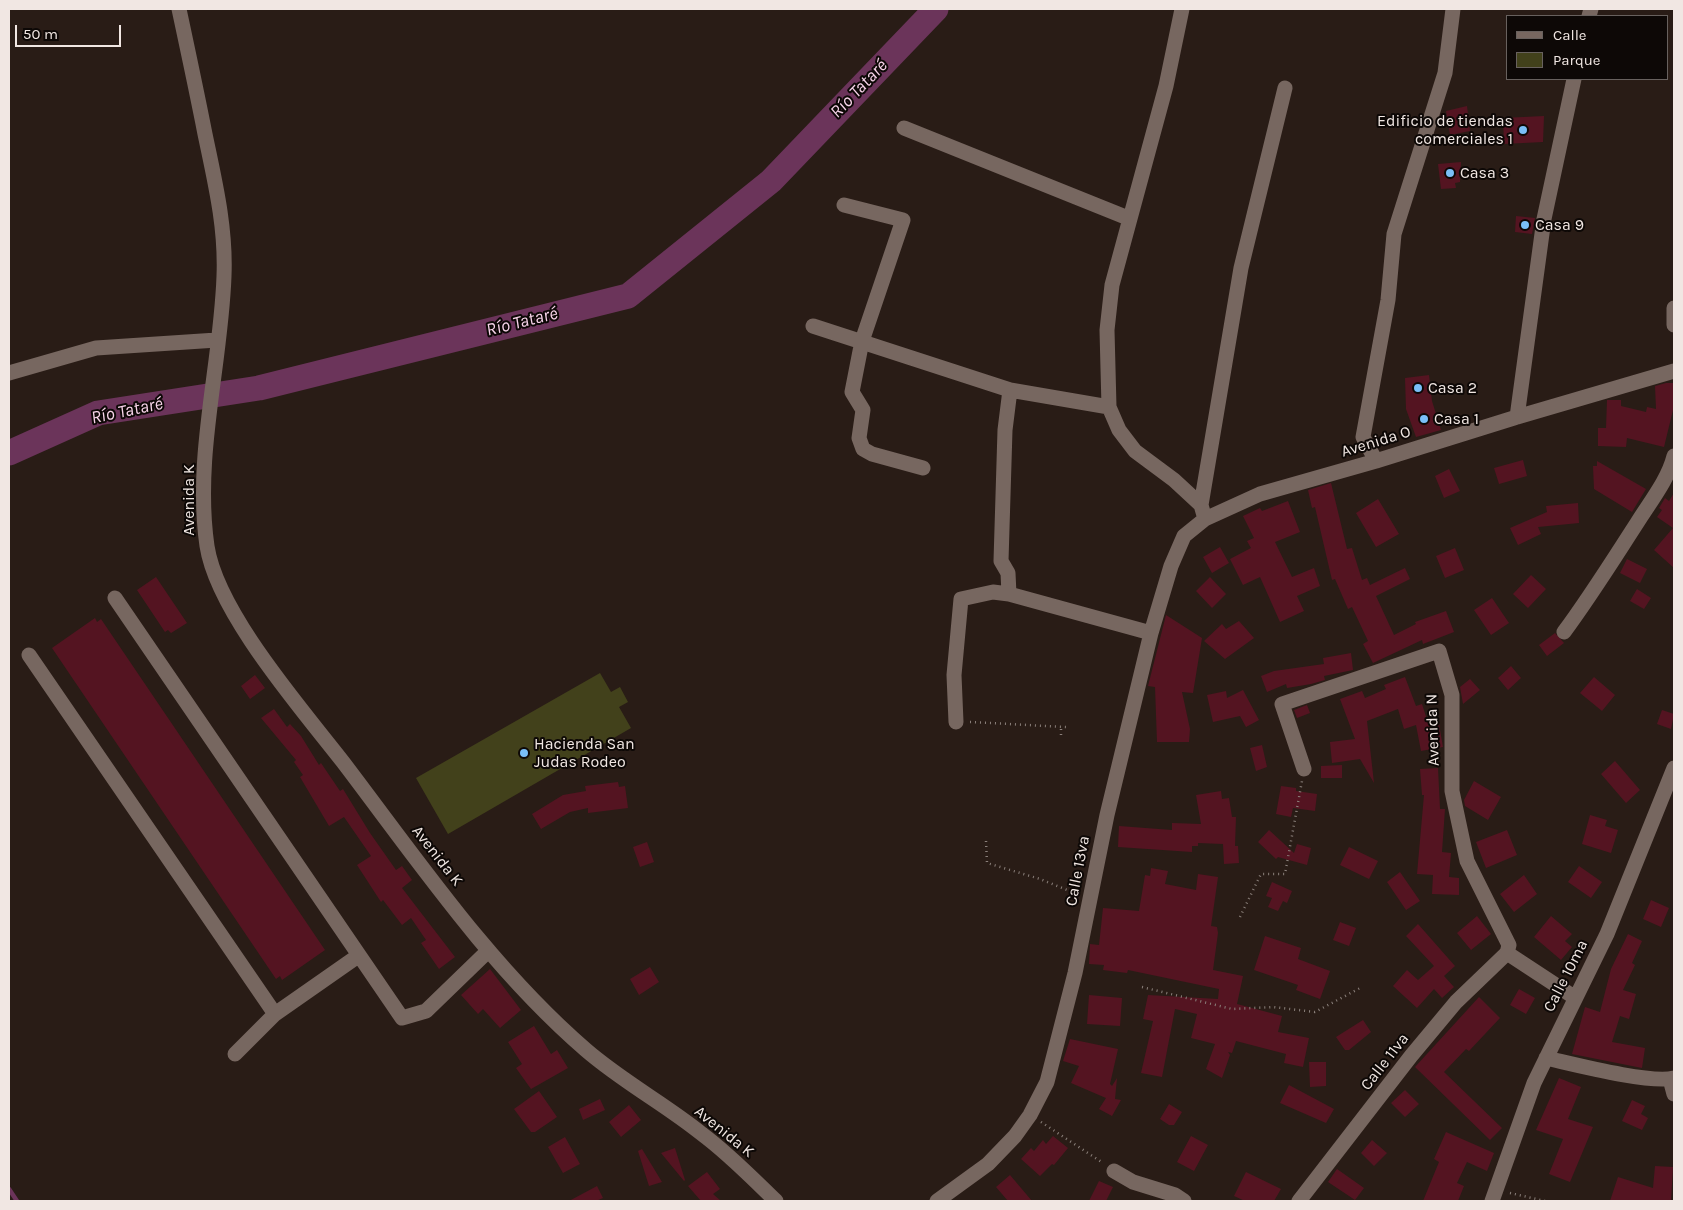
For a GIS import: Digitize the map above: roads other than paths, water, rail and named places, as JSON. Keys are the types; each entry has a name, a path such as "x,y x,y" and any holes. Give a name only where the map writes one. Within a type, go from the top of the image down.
{"street":[{"name":"Avenida K","path":"179,9 222,214 224,275 207,446 203,508 208,550 225,597 252,641 291,694 488,951 528,995 585,1050 622,1079 702,1134 776,1201"},
{"path":"1182,9 1166,86 1128,218 1112,285 1108,321 1109,407 1119,430 1135,450 1174,480 1203,512"},
{"path":"1376,461 1363,437 1388,300 1394,234 1445,73 1453,9"},
{"path":"1516,417 1544,219 1574,80"},
{"path":"1203,512 1241,268 1285,88"},
{"path":"904,128 1128,218"},
{"path":"844,205 903,220 862,341 852,392 863,410 859,438 863,448 872,454 923,468"},
{"path":"1674,308 1674,325"},
{"path":"813,326 1010,390 1109,407"},
{"path":"9,373 96,348 217,340"},
{"name":"Avenida O","path":"1203,512 1674,371"},
{"path":"1009,594 1008,573 1001,561 1006,430 1010,390"},
{"path":"1564,632 1583,606 1671,469 1674,456"},
{"name":"Calle 13va","path":"937,1201 988,1164 1015,1136 1030,1114 1047,1082 1075,973 1119,763 1151,633 1171,566 1184,536 1203,512"},
{"path":"956,722 954,675 961,599 993,592 1009,594 1151,633"},
{"path":"115,598 402,1018 426,1011 488,951"},
{"name":"Avenida N","path":"1304,769 1282,704 1439,651 1452,695 1452,791 1467,861 1510,945 1508,953"},
{"path":"29,655 275,1014"},
{"name":"Calle 10ma","path":"1494,1195 1520,1117 1574,997 1607,934 1674,768"},
{"path":"1508,953 1574,997"},
{"name":"Calle 11va","path":"1299,1201 1411,1056 1456,1002 1508,953"},
{"path":"235,1054 275,1014 358,956"},
{"path":"1546,1058 1604,1070 1672,1078 1674,1094"},
{"path":"1114,1171 1133,1182 1175,1195 1184,1201"}],"waterway":[{"name":"Río Tataré","path":"9,453 98,413 259,388 628,296 771,181 936,9"},
{"path":"9,1189 17,1201"}],"place":[{"name":"Edificio de tiendas comerciales 1","path":"1523,130"},
{"name":"Casa 3","path":"1450,173"},
{"name":"Casa 9","path":"1525,225"},
{"name":"Casa 2","path":"1418,388"},
{"name":"Casa 1","path":"1424,419"},
{"name":"Hacienda San Judas Rodeo","path":"524,753"}]}
